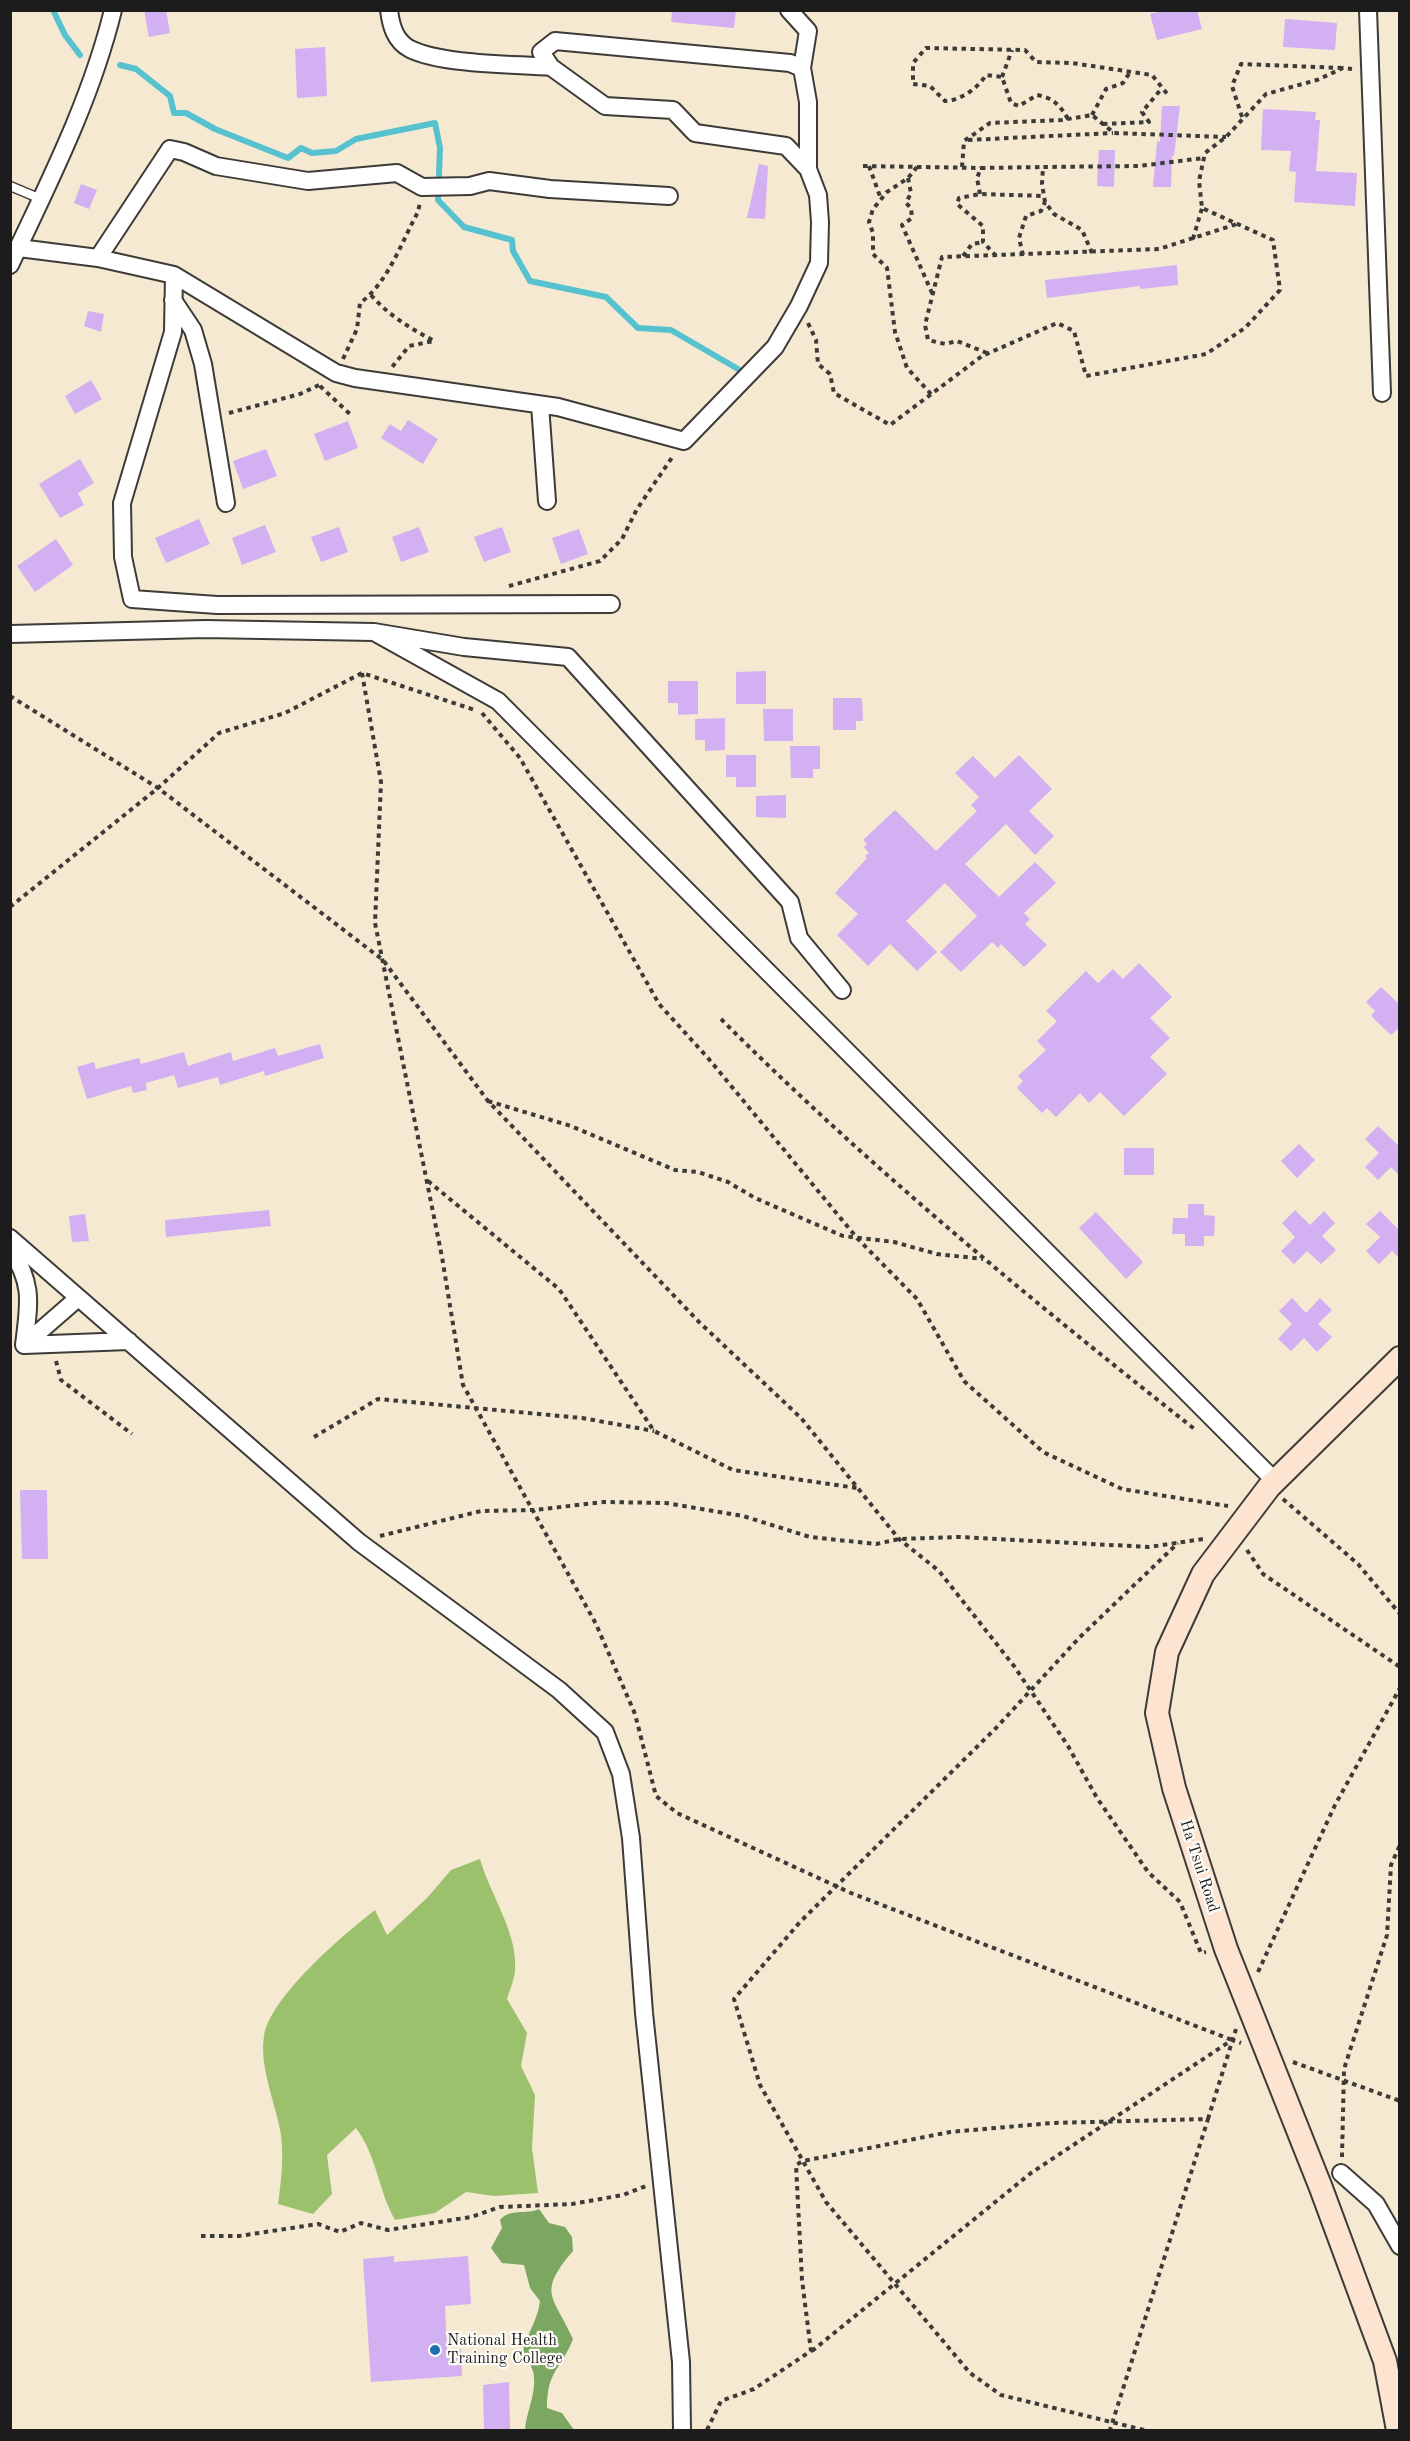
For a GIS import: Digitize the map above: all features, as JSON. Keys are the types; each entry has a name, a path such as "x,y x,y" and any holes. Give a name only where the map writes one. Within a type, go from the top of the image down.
{"street":[{"path":"10,265 66,147 103,52 113,10"},
{"path":"389,10 392,31 409,48 440,58 551,67"},
{"path":"19,248 98,258 174,275 336,373 540,405 684,441 776,347 800,306 819,263 818,195 808,169 808,102 802,68 808,30 789,10"},
{"path":"1368,10 1382,393"},
{"path":"802,68 790,63 555,41 541,52 551,67 605,106 673,110 695,133 786,146 808,169"},
{"path":"98,258 131,212 170,149 184,152 216,166 308,182 397,173 422,187 470,186 489,181 550,189 669,196"},
{"path":"174,275 172,332 122,503 123,557 132,599 217,605 611,604"},
{"path":"173,300 193,330 203,364 226,503"},
{"path":"540,405 548,501"},
{"path":"10,634 205,629 374,632 464,647 568,657 790,902 799,938 842,990"},
{"path":"374,632 498,701 1272,1484"},
{"path":"10,1238 359,1542 559,1690 605,1732 621,1774 631,1838 644,2013 681,2362 682,2430"},
{"path":"10,1248 25,1270 29,1295 20,1345"},
{"path":"20,1345 78,1298"},
{"path":"20,1345 129,1341"},
{"name":"Ha Tsui Road","path":"1398,2430 1385,2361 1226,1948 1174,1788 1157,1713 1167,1652 1203,1574 1272,1484 1400,1359"},
{"path":"1341,2173 1377,2204 1400,2246"}],"lane":[{"path":"10,186 41,199"}],"path":[{"path":"1002,77 986,75 980,84 953,101 945,101 930,86 913,84 913,63 926,48 1024,50 1036,62 1072,63 1152,75 1168,95"},
{"path":"1012,50 1002,77 1011,103 1019,106 1037,95 1047,97 1059,104 1068,119"},
{"path":"1242,118 1232,86 1241,64 1371,69"},
{"path":"1193,239 1202,208 1199,181 1205,153 1226,137 1266,94 1317,80 1343,68 1351,69"},
{"path":"1092,115 1106,89 1123,83 1130,72"},
{"path":"1103,124 1149,122 1142,112 1162,88"},
{"path":"964,141 990,123 1068,119 1092,115 1114,133"},
{"path":"964,141 1114,133 1226,137"},
{"path":"962,168 964,141"},
{"path":"863,166 981,168 1139,166 1204,158"},
{"path":"869,166 881,199"},
{"path":"917,166 908,178 887,192 869,222 873,233 873,254 887,268 895,332 907,368 931,394"},
{"path":"1043,167 1045,202 1054,214 1082,230 1092,253"},
{"path":"980,194 977,178 981,168"},
{"path":"908,178 911,193 906,203 911,208 912,219 902,225 932,294"},
{"path":"336,373 357,329 360,303 371,295 418,212 422,187"},
{"path":"996,256 983,242 983,226 957,204 959,198 980,194 1044,196"},
{"path":"1023,255 1019,238 1026,216 1041,211 1045,202"},
{"path":"800,306 816,340 818,364 830,374 834,393 890,425 987,353 1057,322 1074,331 1086,376 1206,354 1245,328 1280,290 1273,240 1202,208"},
{"path":"987,353 957,341 945,344 928,340 925,325 942,257 1159,249 1238,224"},
{"path":"963,257 972,244 983,242"},
{"path":"371,295 382,308 400,321 434,340 409,346 398,357 382,382"},
{"path":"213,420 275,398 300,394 319,385"},
{"path":"492,604 510,585 600,561 622,539 637,509 684,441"},
{"path":"362,674 381,782 375,923 427,1180 463,1385 596,1624 635,1714 656,1796 676,1813 837,1887 1232,2040 1400,2101"},
{"path":"10,907 158,788 219,733 285,713 362,674 481,712 520,758 659,1004 708,1058 857,1238 917,1299 964,1381 1043,1452 1122,1489 1253,1510"},
{"path":"10,696 158,788 383,960 488,1101 699,1322 801,1418 899,1539 939,1571 1030,1691 1068,1746 1097,1798 1148,1872 1180,1902 1200,1953 1226,1948"},
{"path":"721,1019 849,1143 1060,1323 1205,1437"},
{"path":"488,1101 571,1126 675,1170 698,1172 728,1182 784,1211 843,1236 894,1242 937,1254 984,1259"},
{"path":"427,1180 559,1289 654,1431"},
{"path":"52,1345 62,1380 132,1434"},
{"path":"314,1437 378,1399 476,1408 582,1418 654,1431 733,1470 858,1488"},
{"path":"1272,1484 1358,1564 1400,1614"},
{"path":"359,1542 481,1511 534,1510 604,1502 666,1503 743,1516 810,1537 876,1545 899,1539 959,1537 1149,1547 1235,1534 1263,1574 1400,1666"},
{"path":"1144,2430 1001,2395 970,2373 826,2202 760,2085 734,1999 800,1922 1030,1691 1079,1638 1178,1543"},
{"path":"1110,2430 1232,2040 1267,1948 1335,1805 1400,1688"},
{"path":"1341,2173 1344,2069 1387,1935 1391,1865 1400,1845"},
{"path":"706,2430 721,2401 754,2389 811,2351 1030,2173 1232,2040"},
{"path":"811,2351 802,2280 796,2165 803,2161 950,2132 1052,2123 1208,2119 1204,2133"},
{"path":"201,2236 238,2236 268,2229 318,2224 340,2232 361,2223 388,2230 471,2217 500,2207 582,2203 623,2195 661,2181"}],"green space":[{"path":"480,1859 508,1928 515,1956 515,1971 507,1999 527,2033 521,2066 535,2095 532,2148 538,2193 494,2196 466,2192 435,2213 395,2220 369,2150 356,2128 327,2155 332,2194 313,2214 278,2204 282,2144 266,2073 263,2048 269,2020 310,1967 375,1910 387,1935 427,1898 451,1870"},
{"path":"539,2209 549,2223 565,2227 572,2237 573,2251 555,2277 552,2295 573,2339 552,2378 547,2408 562,2413 574,2430 525,2430 534,2374 523,2350 540,2301 530,2288 524,2265 502,2263 491,2248 502,2228 500,2220 504,2216"}],"building":[{"path":"144,10 166,10 170,33 149,37"},
{"path":"672,10 736,10 734,28 671,22"},
{"path":"1165,10 1197,10 1202,29 1157,40 1150,14"},
{"path":"1285,19 1337,23 1335,50 1283,47"},
{"path":"325,47 327,96 297,98 295,49"},
{"path":"1162,106 1180,106 1174,156 1172,156 1171,187 1153,187 1157,141 1160,142"},
{"path":"1263,109 1316,112 1315,120 1320,120 1316,171 1357,173 1355,206 1294,202 1296,172 1289,171 1291,151 1261,150"},
{"path":"1099,150 1115,150 1114,187 1097,186"},
{"path":"759,164 768,166 765,219 747,218"},
{"path":"81,184 97,190 89,209 74,203"},
{"path":"1177,265 1178,285 1140,289 1140,286 1047,298 1045,280"},
{"path":"88,311 104,314 101,332 84,326"},
{"path":"91,380 102,399 75,414 65,396"},
{"path":"408,420 438,439 423,464 381,438 390,424 401,431"},
{"path":"348,421 358,448 325,461 314,434"},
{"path":"266,449 277,476 243,489 233,461"},
{"path":"80,459 94,483 78,493 84,505 60,518 39,484"},
{"path":"199,519 210,544 166,563 155,538"},
{"path":"265,525 276,552 242,565 232,538"},
{"path":"339,527 348,552 321,562 311,537"},
{"path":"419,527 429,552 401,562 392,537"},
{"path":"502,527 511,552 484,562 474,537"},
{"path":"579,529 588,554 561,564 552,538"},
{"path":"56,539 73,565 35,592 17,566"},
{"path":"766,671 766,704 736,704 736,672"},
{"path":"668,681 698,681 698,714 678,715 678,703 668,703"},
{"path":"833,698 862,698 863,721 856,721 856,730 833,730"},
{"path":"763,709 793,709 793,741 764,741"},
{"path":"725,718 725,750 705,751 705,740 695,740 695,719"},
{"path":"790,746 820,746 820,769 813,769 813,778 791,778"},
{"path":"726,755 756,755 756,787 736,787 736,777 726,777"},
{"path":"1019,755 1052,789 1029,811 1054,836 1035,855 1006,824 965,864 999,897 1035,862 1056,883 1024,913 1030,919 1025,924 1047,945 1024,967 1001,944 998,948 992,942 961,972 940,952 977,916 945,883 906,921 937,952 917,971 890,944 868,966 837,935 858,914 835,893 867,858 865,856 869,853 864,847 867,844 863,840 895,810 936,851 977,811 971,805 979,797 955,773 973,756 995,778"},
{"path":"786,795 786,818 756,817 756,796"},
{"path":"1139,963 1172,997 1150,1018 1170,1038 1150,1057 1167,1074 1124,1116 1100,1092 1089,1103 1080,1093 1056,1117 1047,1108 1042,1113 1017,1088 1023,1081 1018,1076 1046,1050 1037,1041 1057,1021 1046,1011 1086,971 1098,983 1113,969 1123,979"},
{"path":"1381,987 1400,1005 1400,1027 1391,1035 1371,1016 1375,1011 1366,1002"},
{"path":"320,1044 324,1058 265,1076 264,1071 220,1085 218,1077 178,1088 174,1075 146,1083 147,1090 133,1093 131,1086 87,1099 77,1067 94,1062 96,1069 139,1058 141,1064 184,1052 188,1066 231,1052 233,1061 275,1048 278,1056"},
{"path":"1378,1126 1400,1147 1400,1176 1391,1167 1378,1180 1365,1167 1379,1153 1365,1139"},
{"path":"1299,1144 1315,1160 1297,1178 1281,1161"},
{"path":"1124,1148 1154,1148 1154,1175 1124,1175"},
{"path":"1188,1204 1204,1204 1204,1215 1215,1216 1214,1236 1204,1236 1204,1246 1185,1246 1185,1234 1172,1234 1173,1218 1188,1218"},
{"path":"269,1210 271,1226 166,1237 165,1220"},
{"path":"1295,1210 1310,1225 1324,1211 1335,1223 1322,1236 1336,1250 1321,1264 1307,1251 1294,1264 1281,1251 1295,1237 1282,1223"},
{"path":"1380,1211 1400,1231 1400,1259 1392,1251 1379,1264 1366,1251 1380,1237 1366,1224"},
{"path":"1096,1212 1143,1262 1126,1279 1079,1228"},
{"path":"85,1214 89,1241 72,1242 69,1216"},
{"path":"1292,1298 1306,1313 1320,1298 1332,1310 1318,1324 1332,1337 1317,1352 1304,1338 1291,1351 1278,1339 1292,1324 1279,1311"},
{"path":"20,1490 47,1490 48,1559 22,1559"},
{"path":"394,2256 394,2262 468,2256 471,2304 445,2306 447,2349 461,2349 462,2376 371,2382 363,2259"},
{"path":"509,2382 510,2430 484,2430 483,2385"}],"waterway":[{"path":"53,10 65,35 80,55"},
{"path":"120,65 136,69 170,96 174,113 186,113 215,129 288,158 301,148 312,153 336,151 356,139 435,123 440,148 438,200 464,227 512,240 513,251 530,281 606,297 638,328 671,330 738,369"}],"place":[{"name":"National Health Training College","path":"435,2350"}]}
